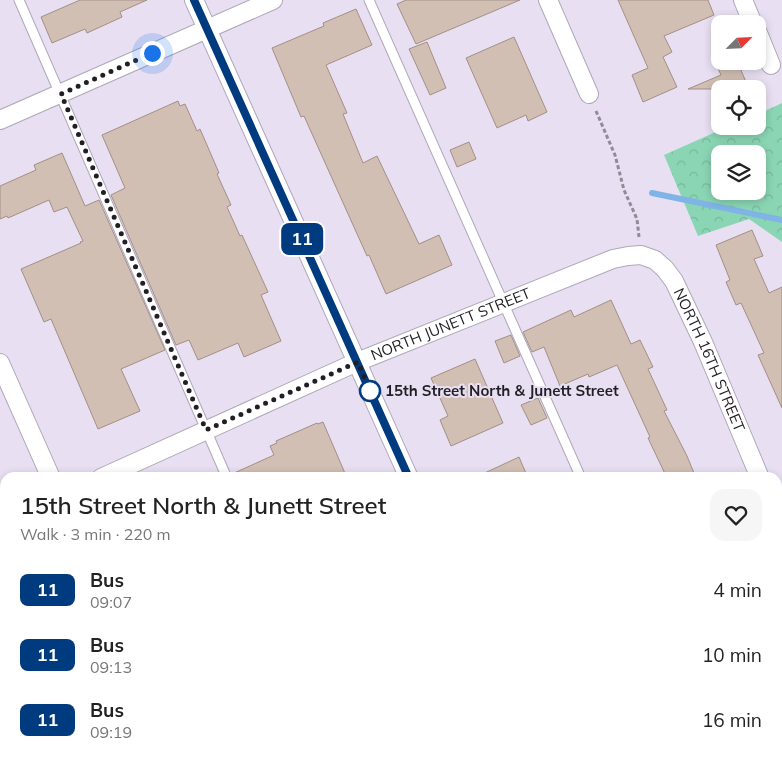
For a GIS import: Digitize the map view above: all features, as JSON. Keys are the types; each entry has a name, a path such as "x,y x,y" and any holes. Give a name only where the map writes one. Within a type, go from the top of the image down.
{"street":[{"path":"194,0 406,472"},
{"path":"0,120 273,0"},
{"path":"548,0 589,94"},
{"path":"743,0 749,15"},
{"path":"766,53 771,65"},
{"name":"NORTH JUNETT STREET","path":"114,472 358,362 613,260 641,255"},
{"name":"NORTH 16TH STREET","path":"641,255 655,260 674,281 703,342 757,472"},
{"path":"0,363 48,472"}],"lane":[{"path":"19,0 224,472"},
{"path":"369,0 578,472"}],"path":[{"path":"589,94 616,155 624,190 637,219 641,255"}],"green space":[{"path":"782,103 782,242 749,219 698,236 664,155 711,134 766,135 766,110"}],"building":[{"path":"80,0 147,0 120,12 122,17 87,33 85,29 52,43 41,17"},
{"path":"406,0 520,0 416,44 397,4"},
{"path":"618,0 708,0 714,15 664,36 672,52 663,57 677,87 643,102 632,75 648,68"},
{"path":"356,9 372,45 326,65 347,113 343,114 363,163 377,156 419,244 439,235 452,265 386,294 304,116 301,117 272,48 324,26 323,23"},
{"path":"514,37 547,112 528,121 526,115 497,128 466,58"},
{"path":"427,42 446,88 430,95 409,49"},
{"path":"719,70 741,70 745,80 711,80 711,89 688,89 721,75"},
{"path":"178,101 180,106 185,104 197,131 200,129 210,152 219,173 217,174 231,205 227,207 268,292 261,295 281,341 244,357 238,343 198,360 189,340 176,345 111,195 125,188 102,135"},
{"path":"469,142 476,159 457,167 450,150"},
{"path":"62,153 85,206 99,200 165,350 121,369 140,411 98,429 51,319 44,322 21,269 83,241 67,207 54,212 49,200 8,218 7,216 0,219 0,186 36,170 34,165"},
{"path":"752,230 763,256 754,259 769,293 782,287 782,408 758,355 764,353 741,303 736,305 726,282 730,280 716,245"},
{"path":"611,300 631,344 640,340 653,367 648,369 667,410 664,411 694,472 664,472 617,365 589,377 588,374 560,386 544,347 532,352 523,332 571,310 574,317"},
{"path":"511,335 520,356 504,363 495,341"},
{"path":"475,359 503,423 451,446 440,420 448,416 431,378"},
{"path":"538,398 547,418 531,425 521,405"},
{"path":"323,422 344,472 236,472 274,455 270,446 277,443 276,441"},
{"path":"519,457 525,472 487,472"}],"waterway":[{"path":"652,193 782,220"}],"bus line":[{"name":"11","path":"194,0 406,472"}],"place":[{"name":"15th Street North & Junett Street","path":"370,391"}],"route":[{"path":"152,53 61,94 206,430 358,362 372,395 370,391"}]}
